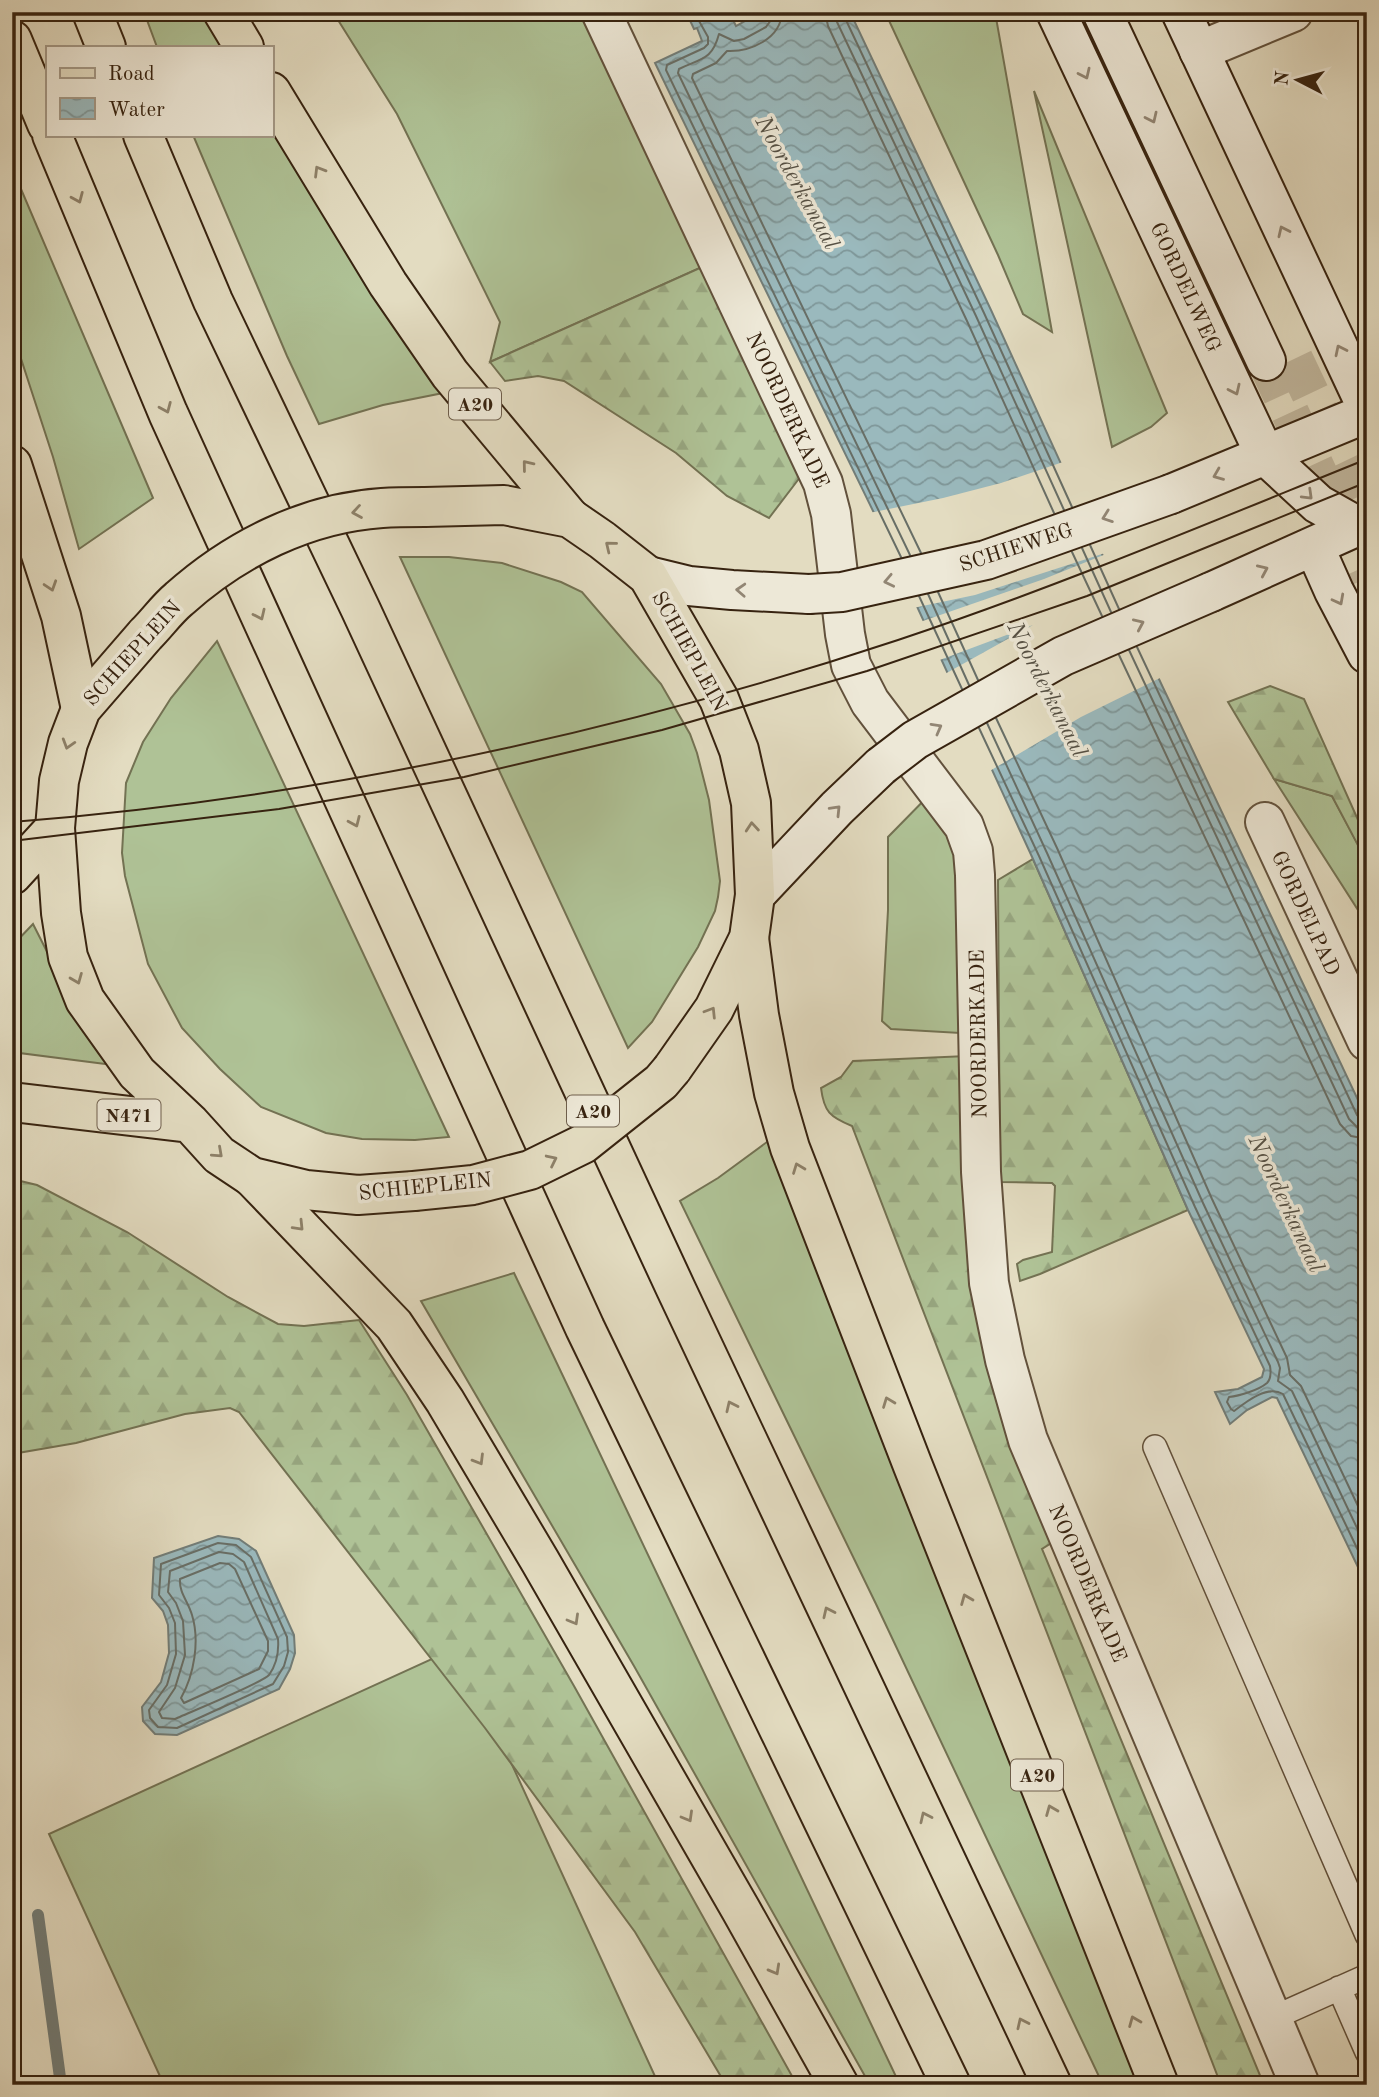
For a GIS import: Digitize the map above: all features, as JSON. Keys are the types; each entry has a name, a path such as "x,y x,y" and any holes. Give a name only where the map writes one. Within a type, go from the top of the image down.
{"main road":[{"path":"92,12 106,46"},
{"path":"223,12 243,46"},
{"name":"NOORDERKADE","path":"601,12 823,483 831,514 846,642 857,679 883,719 950,806 970,838 974,851 975,875 981,1172 989,1283 1005,1360 1028,1440 1300,2085"},
{"name":"GORDELWEG","path":"1056,12 1265,455 1318,504 1362,524"},
{"name":"GORDELWEG","path":"1102,12 1277,355 1132,12"},
{"path":"1181,12 1367,410"},
{"path":"1199,51 1292,13"},
{"path":"12,40 46,122"},
{"name":"A20","path":"273,95 388,284 450,374 570,518"},
{"path":"52,136 173,425 585,1328 951,2085"},
{"name":"A20","path":"143,136 213,301 366,621 676,1289 1052,2085"},
{"name":"SCHIEWEG","path":"648,576 690,586 809,594 842,592 986,560 1171,494 1367,410"},
{"path":"12,465 61,616 81,709"},
{"name":"SCHIEPLEIN","path":"504,505 570,518 648,576 719,699 739,750 751,803 755,895 749,938 714,1009 661,1082 583,1144 530,1170 473,1185 358,1195 306,1190 252,1177 219,1155 190,1122 137,1073 85,1000 68,957 61,913 55,828 59,781 68,743 81,709 176,601 212,571 250,547 291,528 335,515 380,508 504,505"},
{"path":"755,895 836,808 881,766 915,740 1063,656 1362,524"},
{"path":"1314,546 1367,653"},
{"name":"GORDELPAD","path":"1265,822 1367,1041"},
{"path":"12,875 55,828"},
{"name":"A20","path":"749,938 771,1080 790,1148 1159,2085"},
{"name":"N471","path":"12,1102 190,1122"},
{"path":"252,1177 394,1325 444,1401 547,1573 839,2085"}],"lane":[{"path":"1155,1447 1367,1934"},
{"path":"1273,2018 1367,1976"},
{"path":"1339,1988 1367,2052"}],"green space":[{"path":"144,12 206,12 224,46 157,46"},
{"path":"333,12 582,12 702,267 490,362 500,322 397,114"},
{"path":"885,12 995,12 1052,332 1023,314"},
{"path":"1034,91 1167,413 1151,427 1112,447"},
{"path":"273,132 367,284 453,391 383,405 319,424 287,356 193,136 273,136"},
{"path":"12,168 153,498 79,549 53,457 12,331"},
{"path":"702,267 801,476 769,518 727,496 676,453 564,381 538,376 505,381 490,362"},
{"path":"400,557 449,557 502,563 561,582 582,592 661,684 690,734 709,800 720,881 718,897 715,911 698,947 652,1022 628,1048"},
{"path":"217,641 449,1137 415,1140 362,1139 326,1133 261,1107 220,1069 182,1028 148,964 125,876 122,853 126,783 143,742 171,698"},
{"path":"1270,686 1304,699 1367,840 1367,848 1361,851 1332,796 1274,779 1228,702"},
{"path":"1274,779 1332,796 1361,850 1367,848 1367,924"},
{"path":"940,784 959,826 960,1033 891,1029 882,1021 888,910 888,837"},
{"path":"1033,859 1188,1210 1020,1281 1017,1264 1052,1252 1055,1186 1052,1183 1000,1182 998,880"},
{"path":"33,924 75,1007 113,1065 12,1052 12,946"},
{"path":"967,1056 1053,1542 1042,1549 1264,2085 1221,2085 852,1126 829,1113 824,1103 821,1088 841,1077 853,1061"},
{"path":"771,1139 1138,2085 1103,2085 876,1604 680,1201 718,1178"},
{"path":"12,1179 37,1185 127,1232 228,1297 278,1324 304,1326 359,1320 407,1395 574,1686 797,2085 726,2085 635,1932 485,1728 239,1412 230,1408 185,1414 76,1443 12,1454"},
{"path":"514,1273 900,2085 870,2085 634,1666 421,1301"},
{"path":"458,1647 659,2085 164,2085 49,1834"}],"water":[{"name":"Noorderkanaal","path":"686,12 729,12 736,26 761,12 850,12 991,310 1158,677 1367,1119 1367,1586 1277,1398 1272,1397 1247,1410 1230,1424 1215,1392 1238,1389 1262,1377 1264,1369 1188,1210 1033,859 875,515 655,63 702,41"},
{"path":"218,1536 239,1539 256,1551 294,1635 295,1653 290,1669 279,1689 177,1735 155,1734 143,1721 142,1707 161,1682 169,1653 168,1625 163,1611 152,1598 154,1558"}],"pier":[{"path":"1063,462 1105,553 975,595 913,608 869,513 1001,483"},
{"path":"1106,554 1162,677 1081,717 988,772 943,675 1033,625 937,661 920,622 1044,579"}],"waterway":[{"path":"38,1915 61,2085"}],"tunnel":[{"path":"1294,359 1367,513"},
{"path":"1266,361 1367,578"}],"tram line":[{"path":"12,822 237,797 349,779 461,758 681,705 790,674 957,620 1134,553 1367,459"},
{"path":"12,841 279,809 464,777 662,730 867,671 1087,596 1367,482"}]}
